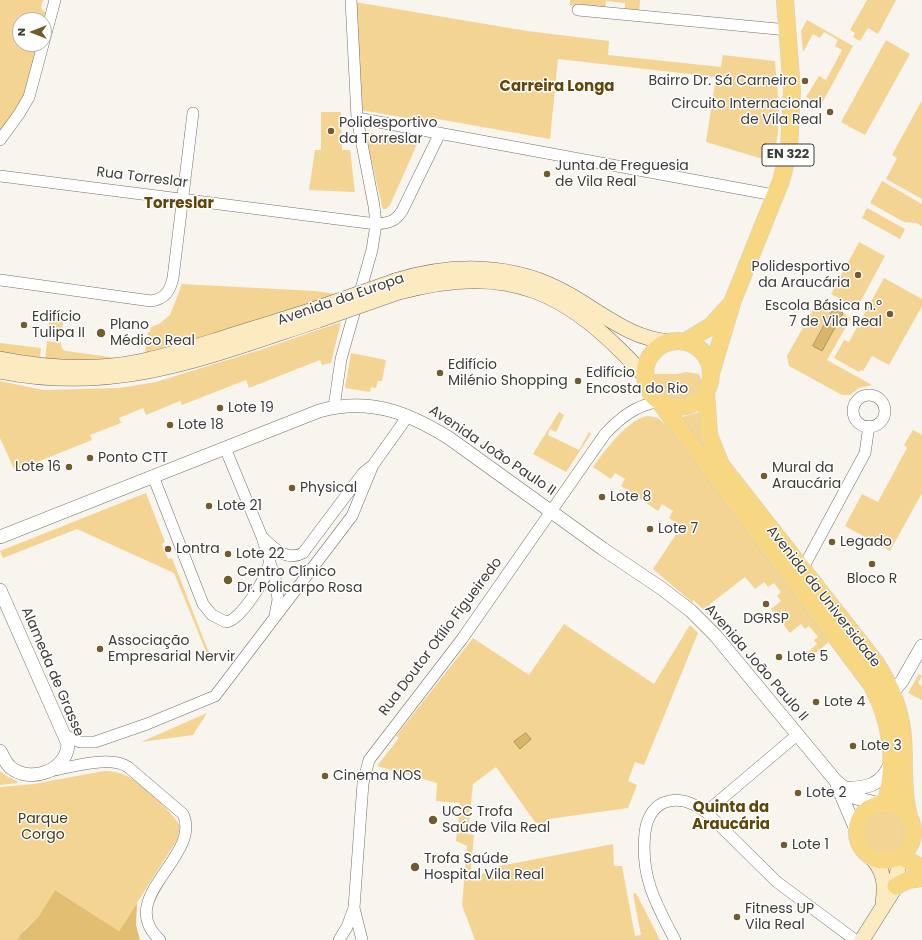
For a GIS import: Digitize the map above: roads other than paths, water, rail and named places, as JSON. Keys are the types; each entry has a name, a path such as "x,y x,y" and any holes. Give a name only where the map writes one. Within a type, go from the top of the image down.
{"main road":[{"name":"EN 322","path":"706,392 712,378 712,370 733,300 785,168 791,137 792,91 785,0"},
{"name":"Avenida da Europa","path":"0,371 61,379 96,379 129,376 184,364 397,287 424,273 465,268 515,273 558,288 616,324 640,336 679,342"},
{"name":"Avenida da Europa","path":"397,287 480,280 516,285 535,291 569,307 595,326 644,375"},
{"name":"EN 322","path":"644,375 648,360 654,352 679,342 718,320 733,300"},
{"name":"Avenida da Europa","path":"0,359 35,365 62,367 108,366 138,362 317,315"},
{"path":"679,342 696,345 704,351 710,360 712,370"},
{"path":"644,375 649,391 660,404 670,407 690,405 706,392"},
{"name":"Avenida da Universidade","path":"706,392 708,435 721,465 876,663 892,692 899,714 903,735 904,795 911,821 922,845"},
{"name":"Avenida da Universidade","path":"660,404 871,684 885,714 892,760 890,784 883,804"},
{"path":"862,940 896,886 898,857 911,843 911,821 900,808 883,804 865,812 859,821 857,832 859,843 878,864 884,875 885,886 881,909"},
{"path":"870,856 880,860 898,857 922,868"},
{"path":"896,886 908,880 922,878"}],"street":[{"path":"0,140 19,114 29,97 55,0"},
{"path":"334,408 342,355 372,250 376,224 374,206 357,118 351,0"},
{"path":"578,10 788,30"},
{"path":"0,280 141,300 160,300 168,291 173,278 193,113"},
{"path":"357,118 774,195"},
{"path":"376,224 390,222 398,217 410,196 440,133"},
{"name":"Rua Torreslar","path":"0,176 183,198 376,224"},
{"name":"Rua Doutor Otílio Figueiredo","path":"362,940 354,908 363,782 369,760 460,642 552,511 592,450 609,430 635,409 649,404 660,404"},
{"name":"Avenida João Paulo II","path":"0,537 312,414 334,408 375,407 408,416 428,425 449,438 661,588 691,612 708,628 839,784"},
{"path":"262,537 279,552 287,556 295,556 303,553 364,473 373,465 408,416"},
{"path":"802,570 865,453 869,426"},
{"path":"225,448 262,537 278,593 278,606 271,623"},
{"path":"64,735 80,742 95,742 147,724 212,698 220,691 352,516 373,465"},
{"path":"153,476 203,604 210,612 226,622 232,620 262,583 269,563"},
{"name":"Alameda de Grasse","path":"0,590 68,744 66,754 58,766 50,771"},
{"path":"892,692 904,678 921,647"},
{"path":"706,812 797,735"},
{"path":"0,751 5,761 17,771 34,774 100,763 117,762 128,767 183,814 186,826 183,842 152,894 147,907 147,917 150,928 160,940"},
{"path":"839,784 864,788 874,785 885,774 892,760"},
{"path":"839,784 861,800 883,804"},
{"path":"839,784 857,832"},
{"path":"675,940 654,900 647,881 644,852 647,822 658,807 672,800 690,802 706,812 776,882 855,940"},
{"path":"339,940 347,927 354,908"}],"place":[{"name":"Bairro Dr. Sá Carneiro","path":"805,81"},
{"name":"Circuito Internacional de Vila Real","path":"830,112"},
{"name":"Polidesportivo da Torreslar","path":"331,131"},
{"name":"Junta de Freguesia de Vila Real","path":"547,174"},
{"name":"Polidesportivo da Araucária","path":"858,275"},
{"name":"Escola Básica n.º 7 de Vila Real","path":"890,314"},
{"name":"Edifício Tulipa II","path":"24,325"},
{"name":"Plano Médico Real","path":"101,333"},
{"name":"Edifício Milénio Shopping","path":"440,373"},
{"name":"Edifício Encosta do Rio","path":"578,381"},
{"name":"Lote 19","path":"220,408"},
{"name":"Lote 18","path":"170,425"},
{"name":"Ponto CTT","path":"90,458"},
{"name":"Lote 16","path":"69,467"},
{"name":"Mural da Araucária","path":"764,476"},
{"name":"Physical","path":"292,488"},
{"name":"Lote 8","path":"602,497"},
{"name":"Lote 21","path":"209,506"},
{"name":"Lote 7","path":"650,529"},
{"name":"Legado","path":"832,542"},
{"name":"Lontra","path":"168,549"},
{"name":"Lote 22","path":"228,554"},
{"name":"Bloco R","path":"872,564"},
{"name":"Centro Clínico Dr. Policarpo Rosa","path":"228,580"},
{"name":"DGRSP","path":"766,604"},
{"name":"Associação Empresarial Nervir","path":"100,649"},
{"name":"Lote 5","path":"779,657"},
{"name":"Lote 4","path":"816,702"},
{"name":"Lote 3","path":"853,746"},
{"name":"Cinema NOS","path":"325,776"},
{"name":"Lote 2","path":"798,793"},
{"name":"UCC Trofa Saúde Vila Real","path":"433,820"},
{"name":"Lote 1","path":"784,845"},
{"name":"Trofa Saúde Hospital Vila Real","path":"415,867"},
{"name":"Fitness UP Vila Real","path":"737,917"}],"district":[{"name":"Carreira Longa","path":"557,87"},
{"name":"Torreslar","path":"179,204"},
{"name":"Quinta da Araucária","path":"731,816"}],"park label":[{"name":"Parque Corgo","path":"43,828"}]}
